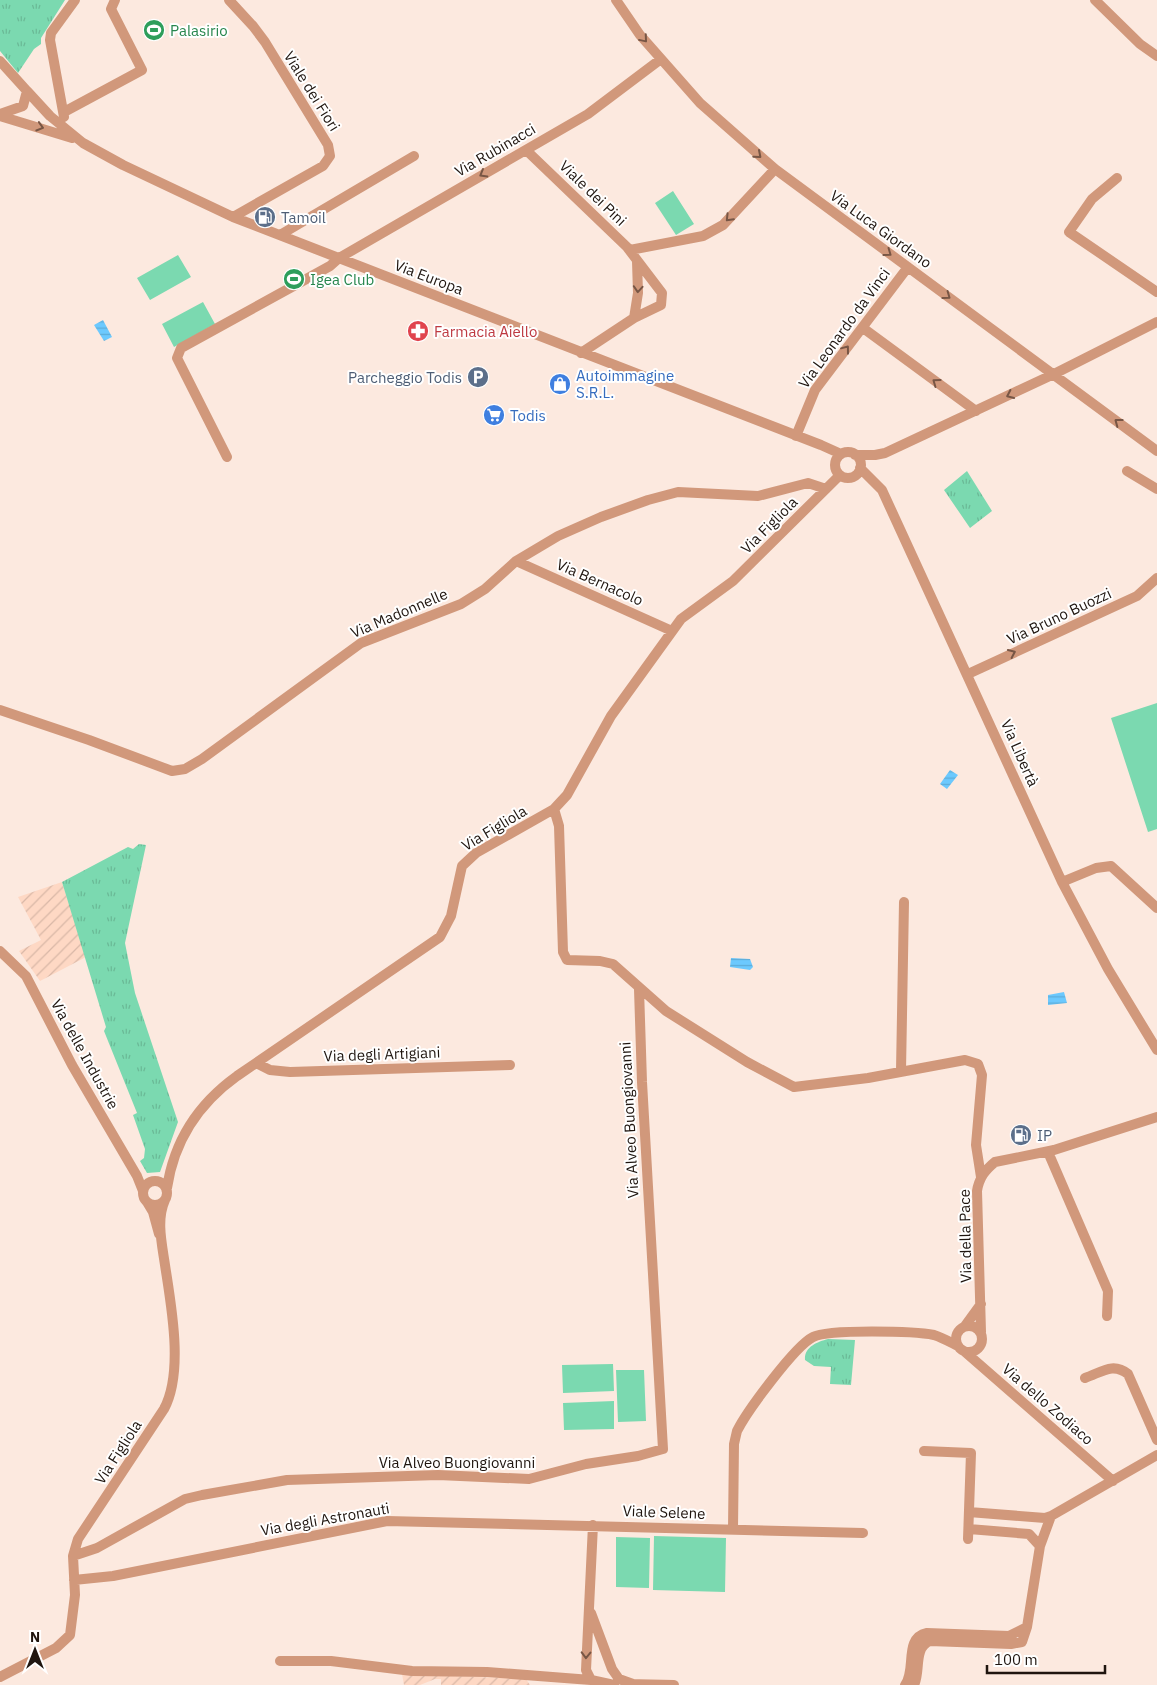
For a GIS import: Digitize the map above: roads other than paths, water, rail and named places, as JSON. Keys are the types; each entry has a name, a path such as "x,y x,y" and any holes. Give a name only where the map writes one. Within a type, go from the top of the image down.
{"street":[{"path":"65,128 64,112 50,40 51,33 75,0"},
{"path":"64,112 142,70 111,9 115,0"},
{"name":"Viale dei Fiori","path":"229,0 254,26 265,42 328,145 330,156 323,166 232,217"},
{"name":"Via Luca Giordano","path":"616,0 660,59 700,103 775,169 1157,451"},
{"path":"1095,0 1140,44 1157,56"},
{"name":"Via Rubinacci","path":"227,457 177,358 177,353 181,348 284,293 330,266 339,258 588,114 660,59"},
{"name":"Via Europa","path":"0,61 26,92 80,141 123,165 232,217 841,454"},
{"path":"0,115 23,106 26,102 26,92"},
{"path":"0,115 80,141"},
{"name":"Viale dei Pini","path":"526,150 630,250 662,293 663,300 661,305 634,318 581,353"},
{"path":"280,236 414,156"},
{"path":"630,250 703,236 723,225 775,169"},
{"path":"1117,178 1092,199 1070,232 1157,292"},
{"path":"634,318 638,293 639,270 637,260"},
{"name":"Via Leonardo da Vinci","path":"796,436 815,390 908,267"},
{"path":"855,454 860,460 860,468 852,477 840,474 835,464 841,454 848,452 876,455 885,453 1054,374 1157,322"},
{"path":"863,328 976,411"},
{"name":"Via Libertà","path":"860,468 882,490 1062,882 1108,969 1157,1050"},
{"path":"1126,471 1157,489"},
{"name":"Via Figliola","path":"167,1188 170,1171 186,1129 203,1106 220,1088 256,1062 440,937 451,916 458,876 462,866 469,858 554,809 567,795 611,716 681,619 733,581 840,474"},
{"name":"Via Madonnelle","path":"0,710 81,736 172,771 185,769 240,733 361,643 461,604 486,589 516,561 558,536 601,517 648,500 678,492 758,496 808,482 826,489"},
{"name":"Via Bernacolo","path":"516,561 672,631"},
{"name":"Via Bruno Buozzi","path":"968,674 1137,596 1157,578"},
{"path":"554,809 559,826 565,958 567,960 608,962 689,1027 747,1062 794,1087 815,1086 965,1060 975,1062 980,1067 982,1084 976,1145 981,1177"},
{"path":"1062,882 1096,868 1111,866 1157,908"},
{"path":"901,1071 904,902"},
{"name":"Via delle Industrie","path":"0,951 26,976 72,1065 137,1176 153,1212 160,1237"},
{"name":"Via Alveo Buongiovanni","path":"73,1556 97,1548 184,1499 202,1495 287,1480 438,1475 529,1479 586,1464 638,1456 663,1449 642,1082 639,988"},
{"name":"Via degli Artigiani","path":"256,1062 270,1070 290,1072 510,1065"},
{"name":"Via della Pace","path":"986,1371 981,1346 977,1191 981,1177 995,1162 1048,1152 1157,1117"},
{"path":"1048,1152 1108,1291 1109,1304 1107,1316"},
{"path":"143,1191 153,1181 170,1171"},
{"path":"137,1176 167,1188 165,1200 158,1205 147,1202"},
{"name":"Via Figliola","path":"0,1677 56,1648 70,1635 74,1580 73,1556 78,1539 138,1449 171,1393 174,1376 172,1328 160,1237 165,1200"},
{"name":"Via della Pace","path":"962,1328 981,1304"},
{"path":"931,1335 976,1327 981,1332"},
{"path":"962,1328 956,1338 961,1349 972,1352 981,1346"},
{"name":"Via dello Zodiaco","path":"733,1529 734,1444 737,1431 777,1376 808,1340 828,1332 931,1335 961,1349 1113,1481"},
{"path":"1085,1378 1113,1367 1117,1367 1128,1374 1157,1440"},
{"path":"924,1451 971,1452 969,1534 1014,1532 1029,1534 1040,1546"},
{"path":"969,1512 1019,1516 1051,1516 1157,1455"},
{"path":"1014,1532 1010,1527 1011,1520 1019,1516"},
{"path":"914,1685 917,1677 920,1649 924,1644 940,1641 1011,1644 1022,1642 1027,1627 1040,1546 1051,1516"},
{"name":"Via degli Astronauti","path":"74,1580 113,1576 387,1520 593,1525"},
{"path":"591,1680 586,1664 593,1525"},
{"name":"Viale Selene","path":"593,1525 862,1533"},
{"path":"590,1607 596,1629 612,1669 619,1678 633,1684"},
{"path":"905,1685 910,1676 913,1642 920,1635 1009,1636 1027,1627"},
{"path":"280,1661 331,1661 412,1671 487,1672 591,1680 615,1685 674,1685"}],"water":[{"path":"103,320 112,337 104,341 94,325"},
{"path":"950,770 958,775 947,789 940,784"},
{"path":"731,958 750,959 753,967 750,970 730,967"},
{"path":"1064,992 1067,1003 1048,1005 1048,995"}],"place":[{"name":"Palasirio","path":"154,30"},
{"name":"Tamoil","path":"265,217"},
{"name":"Igea Club","path":"294,279"},
{"name":"Farmacia Aiello","path":"418,331"},
{"name":"Parcheggio Todis","path":"478,377"},
{"name":"Autoimmagine S.R.L.","path":"560,384"},
{"name":"Todis","path":"494,415"},
{"name":"IP","path":"1021,1135"}]}
